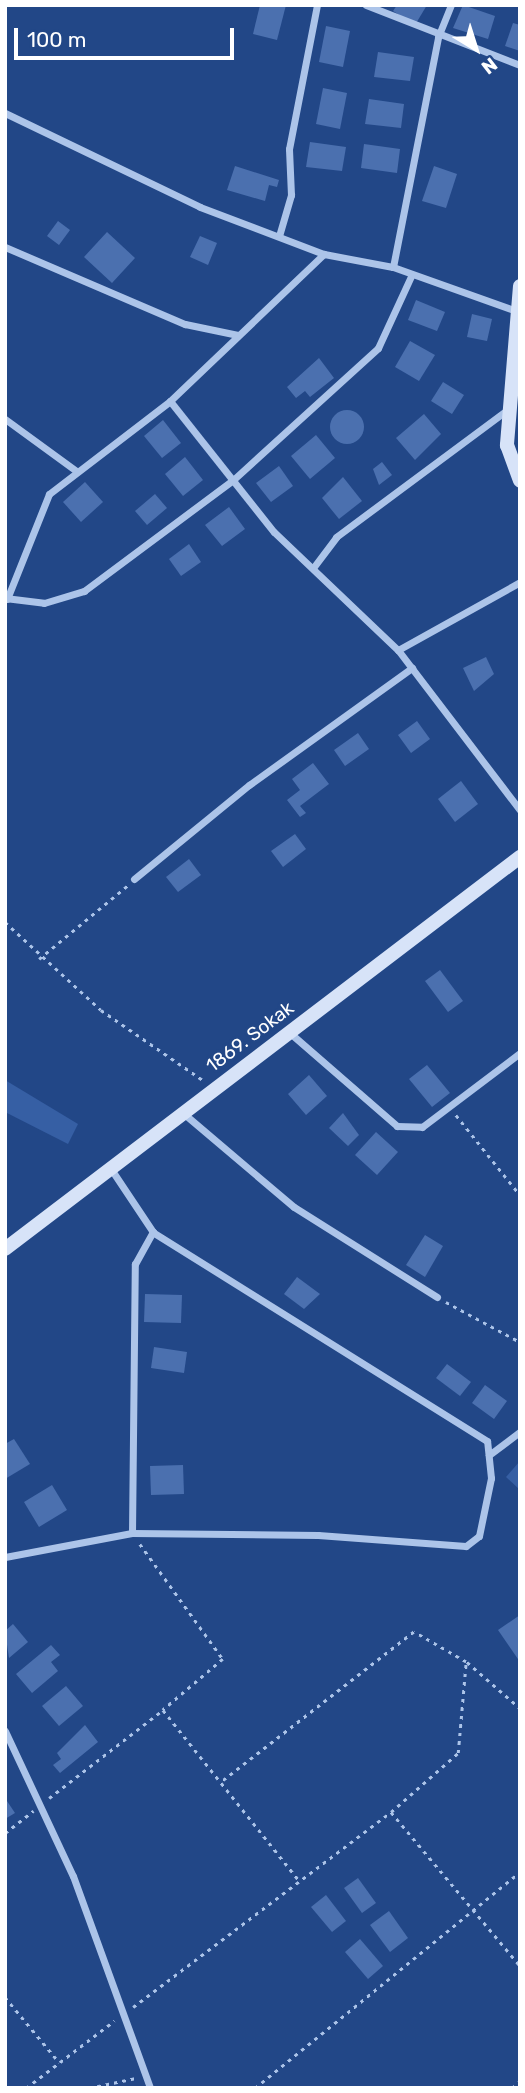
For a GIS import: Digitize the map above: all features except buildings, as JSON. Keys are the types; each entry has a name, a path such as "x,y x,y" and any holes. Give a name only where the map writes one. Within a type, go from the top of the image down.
{"main road":[{"path":"520,286 514,310 507,410 507,445 520,481"},
{"name":"1869. Sokak","path":"5,1249 520,857"}],"street":[{"path":"279,236 291,195 289,149 317,5"},
{"path":"366,5 438,37 520,65"},
{"path":"393,267 438,37 451,5"},
{"path":"5,113 117,170 324,254 393,267 514,310"},
{"path":"5,247 186,324 238,335"},
{"path":"324,254 170,401 75,470 37,515 6,598 44,603 84,591 233,480 377,348 412,274"},
{"path":"170,401 274,532 398,650 520,810"},
{"path":"313,568 336,537 507,410"},
{"path":"5,419 75,470"},
{"path":"398,650 520,582"},
{"path":"134,879 249,785 412,668"},
{"path":"289,1032 397,1126 422,1127 520,1053"},
{"path":"183,1113 293,1208 437,1297"},
{"path":"5,1557 132,1533 318,1535 466,1546 479,1536 491,1478 487,1441 153,1232 110,1168"},
{"path":"132,1533 135,1264 153,1232"},
{"path":"488,1455 520,1432"},
{"path":"5,1731 43,1803 127,2012 150,2088"}],"path":[{"path":"39,959 134,879"},
{"path":"5,922 39,959 212,1090"},
{"path":"449,1107 520,1195"},
{"path":"437,1297 520,1342"},
{"path":"5,1833 163,1710 223,1659 132,1533"},
{"path":"221,1782 414,1632 466,1662 520,1708"},
{"path":"26,2088 298,1879 391,1812 458,1752 466,1662"},
{"path":"163,1710 298,1879"},
{"path":"391,1812 520,1966"},
{"path":"255,2088 520,1872"},
{"path":"5,1997 59,2063"},
{"path":"89,2088 146,2076"},
{"path":"512,2088 520,2081"}],"shaded area":[{"path":"5,1080 78,1124 68,1144 5,1112"},
{"path":"520,1461 520,1490 506,1477"}]}
